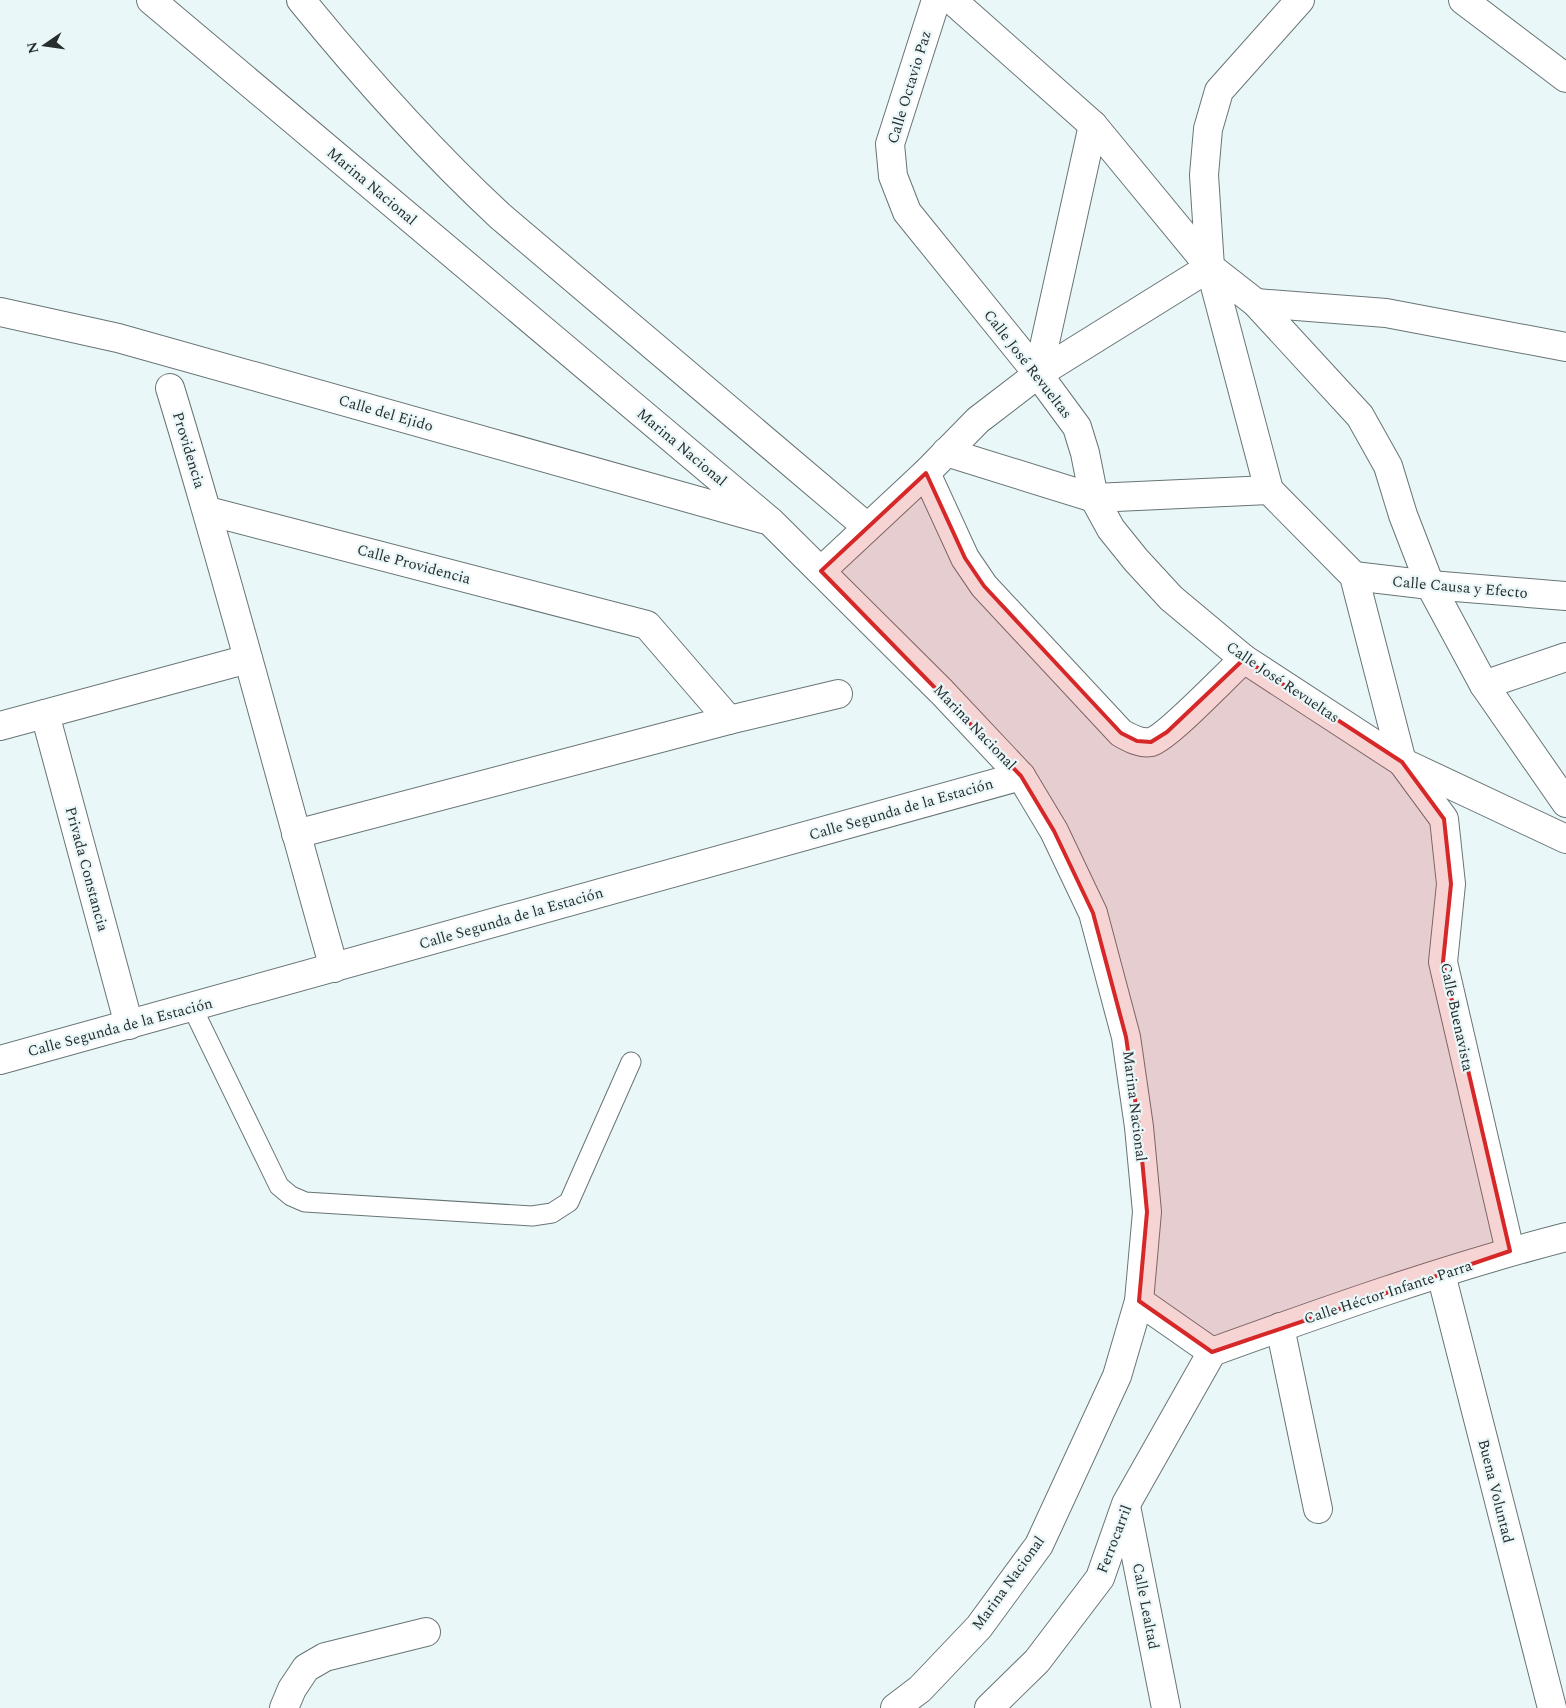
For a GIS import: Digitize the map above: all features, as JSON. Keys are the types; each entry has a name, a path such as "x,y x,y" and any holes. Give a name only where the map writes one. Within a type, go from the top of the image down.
{"street":[{"name":"Marina Nacional","path":"150,0 771,522 942,692 1021,776 1054,831 1093,913 1126,1037 1139,1127 1147,1212 1139,1301 1117,1376 1039,1545 926,1698 895,1708"},
{"path":"301,0 358,69 464,182 500,216 867,527"},
{"name":"Calle Octavio Paz","path":"893,176 890,144 936,0"},
{"path":"952,0 1093,126 1210,267 1256,303 1360,416 1388,466 1403,515 1430,585 1484,685 1566,803"},
{"path":"1300,0 1219,91 1208,129 1204,175 1210,267 1269,490 1354,576 1402,762 1566,839"},
{"path":"1463,0 1566,78"},
{"path":"1038,374 1093,126"},
{"name":"Calle José Revueltas","path":"893,176 907,212 1038,374 1076,427 1085,453 1094,498 1111,529 1136,560 1165,592 1244,658 1402,762"},
{"path":"821,571 926,473 978,420 1038,374 1210,267"},
{"path":"1256,303 1386,313 1566,347"},
{"name":"Calle del Ejido","path":"0,312 118,338 771,522"},
{"name":"Providencia","path":"170,388 208,511"},
{"path":"946,452 1094,498 1269,490"},
{"path":"926,473 965,558 984,586 1121,734 1137,741 1151,742 1168,732 1244,658"},
{"path":"208,511 334,968"},
{"name":"Calle Providencia","path":"208,511 646,625 729,720"},
{"name":"Calle Causa y Efecto","path":"1354,576 1430,585 1566,596"},
{"path":"1484,685 1566,657"},
{"path":"0,726 248,659"},
{"path":"296,834 729,720 838,694"},
{"name":"Privada Constancia","path":"45,714 128,1025"},
{"name":"Calle Buenavista","path":"1402,762 1444,818 1452,884 1443,962 1510,1251"},
{"name":"Calle Segunda de la Estación","path":"0,1060 1021,776"},
{"name":"Calle Héctor Infante Parra","path":"1212,1352 1510,1251 1566,1237"},
{"name":"Buena Voluntad","path":"1441,1274 1552,1708"},
{"path":"1139,1301 1212,1352"},
{"path":"1280,1328 1318,1509"},
{"name":"Ferrocarril","path":"989,1708 1037,1661 1100,1578 1126,1504 1212,1352"},
{"name":"Calle Lealtad","path":"1126,1504 1166,1708"},
{"path":"284,1708 292,1689 306,1668 325,1657 426,1632"}],"lane":[{"path":"192,1007 279,1186 291,1196 305,1202 532,1216 552,1213 569,1202 631,1062"}],"highlighted area":[{"path":"926,473 965,558 984,586 1121,733 1137,741 1151,742 1167,732 1244,659 1402,762 1444,819 1451,884 1443,962 1510,1251 1212,1352 1139,1301 1147,1212 1139,1127 1126,1037 1093,913 1054,831 1021,776 821,571"}]}
